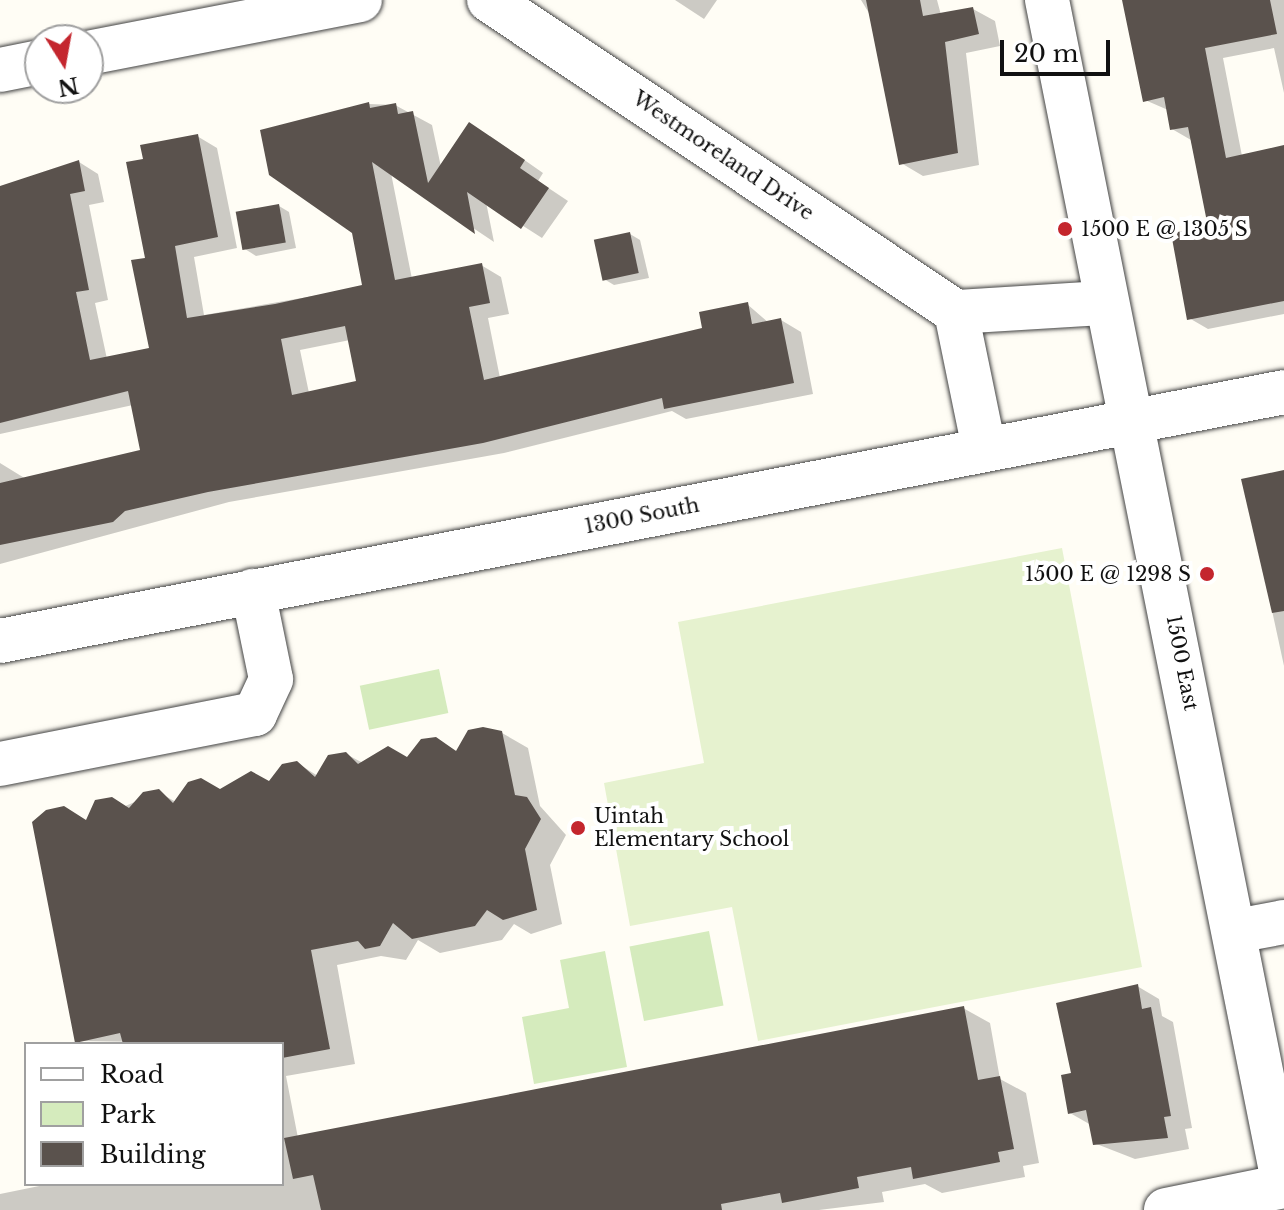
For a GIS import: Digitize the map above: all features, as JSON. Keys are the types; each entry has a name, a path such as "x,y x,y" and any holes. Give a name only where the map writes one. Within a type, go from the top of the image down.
{"street":[{"path":"104,50 360,0"},
{"name":"Westmoreland Drive","path":"489,0 956,312"},
{"name":"1500 East","path":"1047,0 1105,303 1236,931 1284,1186"},
{"path":"0,70 24,65"},
{"path":"984,449 956,312 1105,303"},
{"name":"1300 South","path":"0,641 1284,392"},
{"path":"0,764 255,714 271,679 253,591"},
{"path":"1236,931 1284,922"},
{"path":"1166,1210 1284,1186"}],"green space":[{"path":"1062,548 1142,967 758,1041 732,907 630,926 604,783 704,763 678,622"},
{"path":"439,669 448,713 369,730 360,686"},
{"path":"709,931 724,1006 644,1021 629,946"},
{"path":"605,951 627,1067 534,1084 522,1017 569,1008 560,960"}],"building":[{"path":"866,0 920,0 923,16 973,7 979,34 945,42 958,153 899,165"},
{"path":"1122,0 1270,0 1277,34 1205,48 1226,158 1284,145 1284,301 1187,320 1171,233 1208,227 1188,127 1170,130 1164,97 1143,102"},
{"path":"369,102 370,108 396,103 398,114 413,111 428,183 469,122 525,160 520,168 549,188 521,229 467,192 475,234 372,162 395,280 482,263 490,303 469,307 484,380 702,328 699,312 748,302 752,324 781,318 794,383 664,409 662,398 483,443 208,492 125,511 113,522 0,545 0,483 140,450 128,391 0,423 0,186 79,160 85,191 70,194 89,290 76,292 90,360 149,348 131,260 145,258 126,162 143,159 140,145 198,134 218,237 175,246 187,318 275,304 362,285 352,233 269,175 260,130","holes":["345,326 356,381 292,395 281,339"]},
{"path":"279,204 286,242 242,250 236,212"},
{"path":"630,232 639,273 603,281 594,240"},
{"path":"1284,470 1284,611 1272,613 1241,479"},
{"path":"483,727 502,731 515,795 527,797 541,819 525,849 537,910 503,920 487,910 475,926 412,939 393,923 380,946 365,949 358,941 311,950 330,1049 284,1058 284,1042 122,1042 120,1033 75,1042 32,822 46,810 64,806 86,820 95,800 112,797 129,808 143,792 159,789 173,803 188,782 201,778 220,789 251,771 269,781 282,764 297,761 315,777 328,755 346,752 358,764 388,746 407,757 421,739 436,737 456,751 468,730"},
{"path":"1138,984 1142,1009 1151,1007 1171,1116 1164,1117 1168,1138 1093,1145 1086,1110 1068,1114 1061,1075 1071,1073 1056,1003"},
{"path":"964,1006 978,1080 1000,1076 1014,1149 998,1152 1000,1162 913,1179 911,1167 857,1177 859,1188 782,1203 780,1193 721,1204 722,1210 321,1210 313,1175 293,1179 284,1138"}],"place":[{"name":"1500 E @ 1305 S","path":"1065,229"},
{"name":"1500 E @ 1298 S","path":"1207,574"},
{"name":"Uintah Elementary School","path":"578,828"}]}
